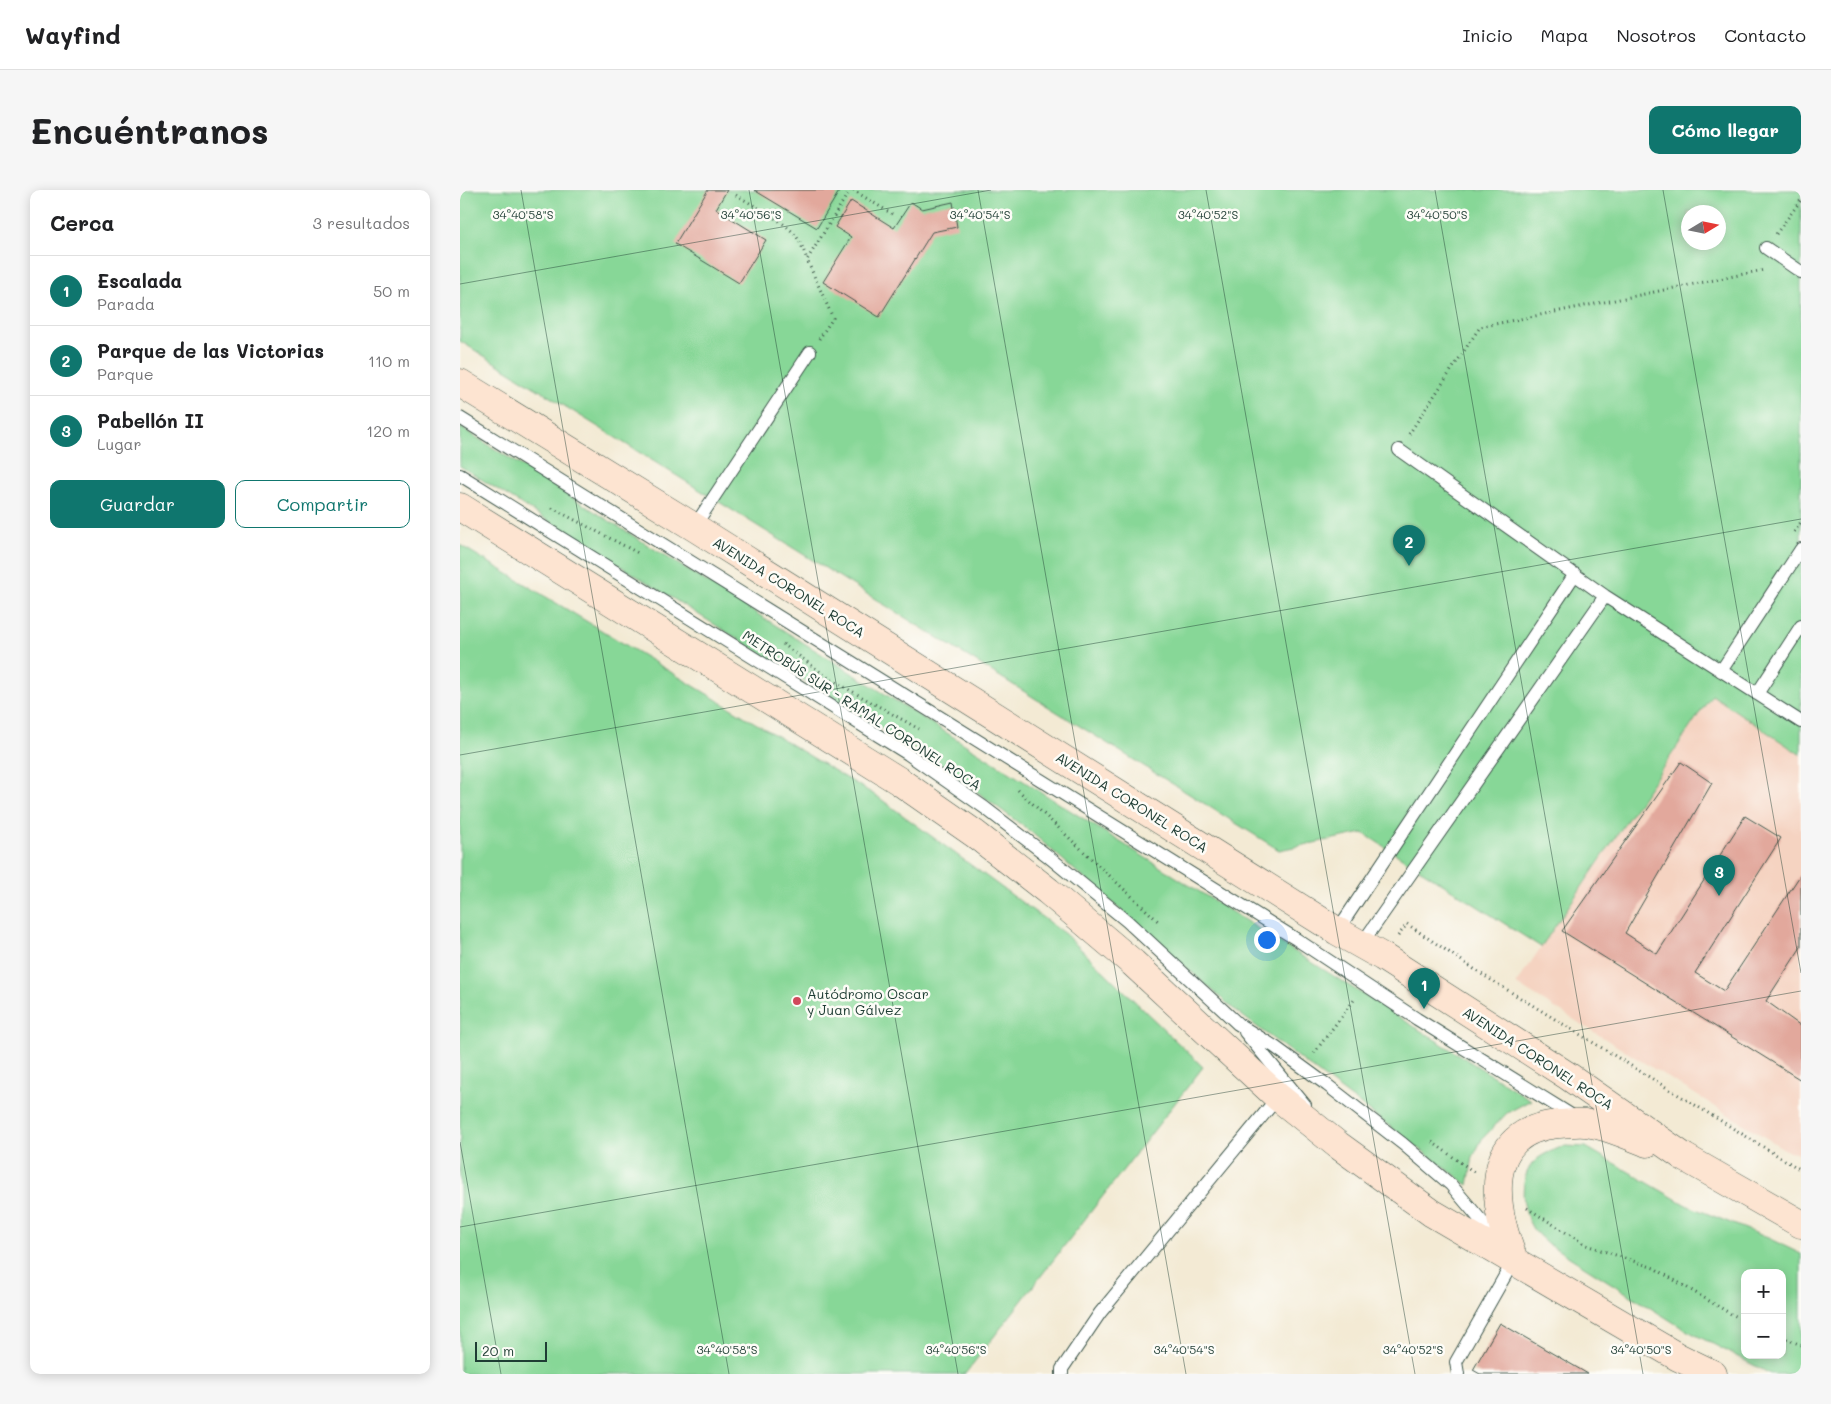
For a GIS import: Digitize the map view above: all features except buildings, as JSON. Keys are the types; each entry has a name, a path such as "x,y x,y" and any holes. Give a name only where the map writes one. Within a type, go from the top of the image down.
{"main road":[{"name":"AVENIDA CORONEL ROCA","path":"460,383 694,527 1337,931 1383,957 1568,1076 1684,1157 1797,1219"},
{"path":"460,507 899,781 975,834 1048,891 1133,963 1278,1097 1338,1146 1432,1213 1514,1260 1682,1366 1713,1374"},
{"path":"1514,1260 1500,1214 1497,1189 1499,1167 1511,1144 1526,1132 1545,1126 1582,1122 1601,1126 1684,1157"}],"lane":[{"path":"1766,248 1796,268"},
{"path":"694,527 810,352"},
{"path":"460,418 1288,934 1582,1122"},
{"path":"1399,450 1605,596 1801,722"},
{"name":"METROBÚS SUR - RAMAL CORONEL ROCA","path":"460,475 908,754 985,808 1049,857 1127,921 1238,1024 1275,1047 1327,1085 1452,1185 1514,1260"},
{"path":"1721,671 1801,549"},
{"path":"1337,931 1575,574"},
{"path":"1361,945 1605,596"},
{"path":"1757,694 1801,626"},
{"path":"1238,1024 1338,1146"},
{"path":"1062,1374 1062,1369 1100,1313 1278,1097"},
{"path":"1458,1374 1456,1362 1514,1260"}],"path":[{"path":"807,260 852,190 892,214"},
{"path":"736,195 785,225 795,233 802,246 833,318 810,352"},
{"path":"1766,248 1801,200"},
{"path":"1399,450 1480,327 1796,268"},
{"path":"1407,924 1483,975 1801,1170"},
{"path":"1312,1056 1365,985"},
{"path":"1786,1338 1801,1344"}],"shaded area":[{"path":"1713,695 1801,755 1801,1154 1789,1152 1516,984"}],"green space":[{"path":"460,190 1801,190 1801,755 1712,695 1541,947 1363,833 1279,850 460,341"},
{"path":"460,427 1531,1100 1507,1113 1482,1139 1473,1157 1468,1185 1236,1011 1031,832 945,768 460,466"},
{"name":"Autódromo Oscar y Juan Gálvez","path":"460,545 878,797 1065,934 1203,1067 965,1374 460,1374"},
{"path":"1564,1146 1586,1147 1686,1205 1768,1238 1801,1254 1801,1374 1771,1374 1742,1359 1786,1359 1786,1269 1741,1269 1741,1358 1684,1329 1547,1243 1533,1229 1524,1203 1524,1183 1530,1166 1546,1154"}],"place":[{"name":"Parque de las Victorias","path":"1409,566"},
{"name":"Pabellón II","path":"1719,896"},
{"name":"Autódromo Oscar y Juan Gálvez","path":"797,1001"},
{"name":"Escalada","path":"1424,1009"}]}
